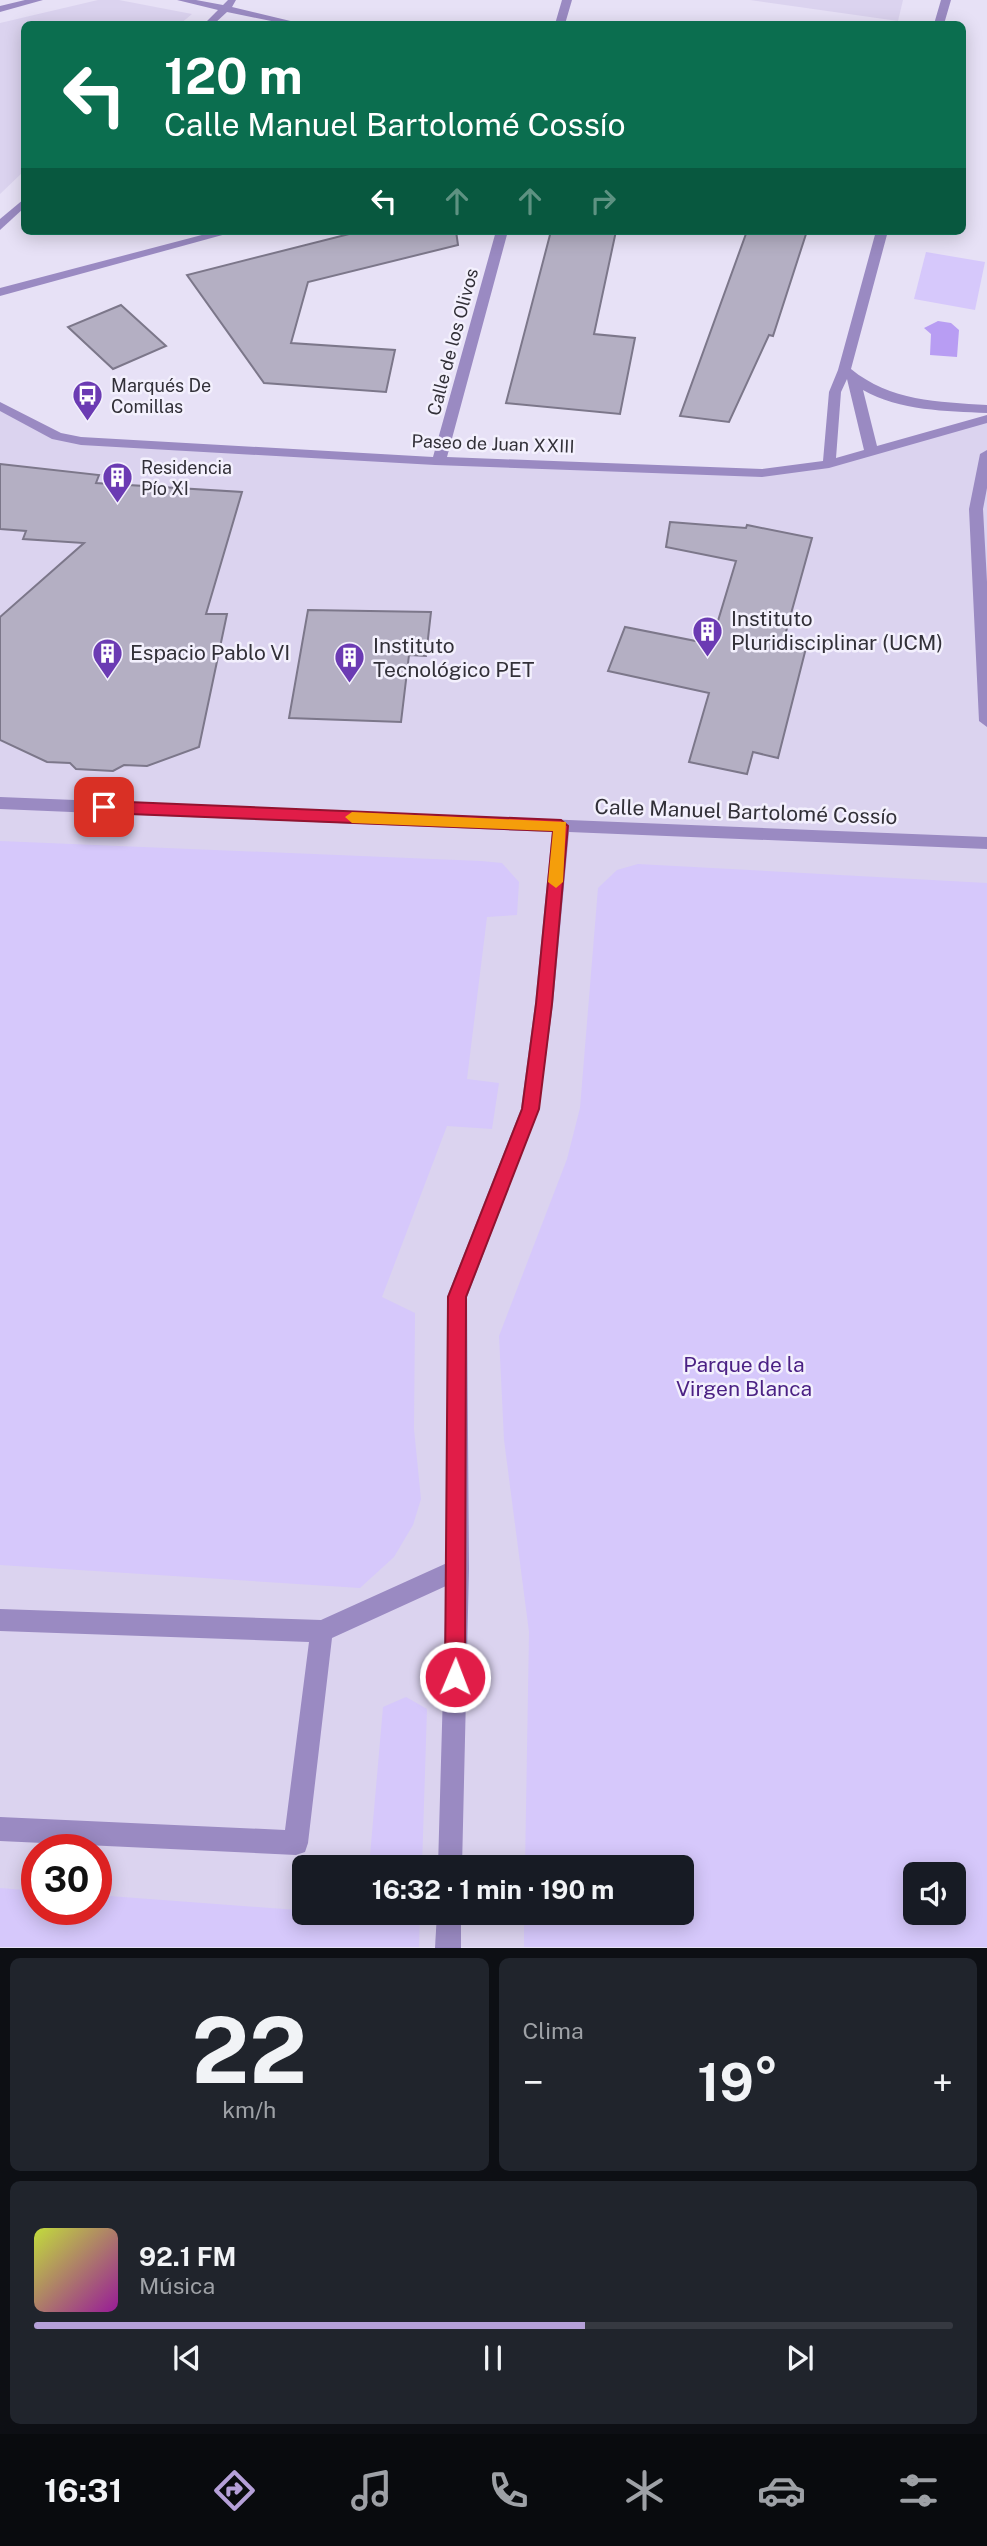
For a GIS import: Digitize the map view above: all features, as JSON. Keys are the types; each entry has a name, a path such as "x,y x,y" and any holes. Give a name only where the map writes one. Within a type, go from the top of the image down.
{"street":[{"path":"0,9 38,0"},
{"path":"182,0 284,21"},
{"path":"212,21 235,0"},
{"path":"560,21 566,0"},
{"path":"941,21 946,0"},
{"path":"0,226 21,205"},
{"path":"0,292 216,235"},
{"name":"Calle de los Olivos","path":"439,461 501,235"},
{"path":"829,464 835,392 849,375 881,235"},
{"path":"849,375 884,395 926,405 987,409"},
{"path":"849,375 872,453"},
{"name":"Paseo de Juan XXIII","path":"0,406 57,436 81,441 439,461 762,473 829,464 987,419"},
{"path":"987,454 976,509 987,721"},
{"name":"Calle Manuel Bartolomé Cossío","path":"0,803 987,843"},
{"path":"450,1855 458,1569 457,1297 530,1109 544,1004 561,826"},
{"path":"0,1620 322,1631 458,1569"},
{"path":"0,1829 296,1843 322,1631"},
{"path":"448,1948 449,1925"}],"shaded area":[{"path":"98,0 119,0 192,14 184,21 21,21 21,174 0,194 0,23"},
{"path":"750,0 903,0 898,21"},
{"path":"938,321 951,323 959,330 957,357 930,355 931,334 924,328"},
{"path":"0,406 57,436 435,461 794,471 987,419 987,1947 0,1947"}],"green space":[{"path":"926,252 985,262 975,310 914,299"},
{"path":"0,841 481,861 502,863 519,882 517,915 487,917 467,1079 499,1083 492,1129 447,1126 382,1297 415,1313 414,1429 421,1499 413,1525 394,1557 360,1588 0,1565"},
{"name":"Parque de la Virgen Blanca","path":"638,864 987,883 987,1947 524,1947 524,1925 694,1925 694,1855 525,1855 529,1632 504,1440 499,1336 567,1159 580,1108 598,888 617,870"},
{"path":"406,1697 427,1709 422,1855 370,1855 383,1707"},
{"path":"0,1888 21,1890 21,1925 112,1925 112,1896 292,1910 292,1925 420,1925 419,1947 0,1947"}],"building":[{"path":"345,235 457,235 458,245 308,282 291,343 395,350 386,392 264,383 187,275"},
{"path":"550,235 615,235 594,334 635,338 620,414 506,403"},
{"path":"746,235 806,235 773,336 769,335 729,422 680,416"},
{"path":"121,305 166,346 113,369 68,327"},
{"path":"0,464 99,475 96,483 242,492 206,614 227,614 199,747 147,766 124,765 113,771 76,769 70,763 47,762 0,740 0,617 84,543 23,539 26,531 0,529"},
{"name":"Instituto Pluridisciplinar (UCM)","path":"670,522 746,528 747,525 812,538 784,639 807,644 778,758 753,752 747,774 689,762 709,693 608,671 625,627 711,644 736,561 666,547"},
{"name":"Instituto Tecnológico PET","path":"308,610 431,612 426,656 409,655 401,722 289,718"}],"slow traffic":[{"path":"352,817 561,826 556,882"}],"place":[{"name":"Marqués De Comillas","path":"88,423"},
{"name":"Residencia Pío XI","path":"118,505"},
{"name":"Instituto Pluridisciplinar (UCM)","path":"708,658"},
{"name":"Espacio Pablo VI","path":"107,680"},
{"name":"Instituto Tecnológico PET","path":"350,685"}],"route":[{"path":"104,807 561,826 544,1004 530,1109 457,1297 458,1569 455,1677"}]}
